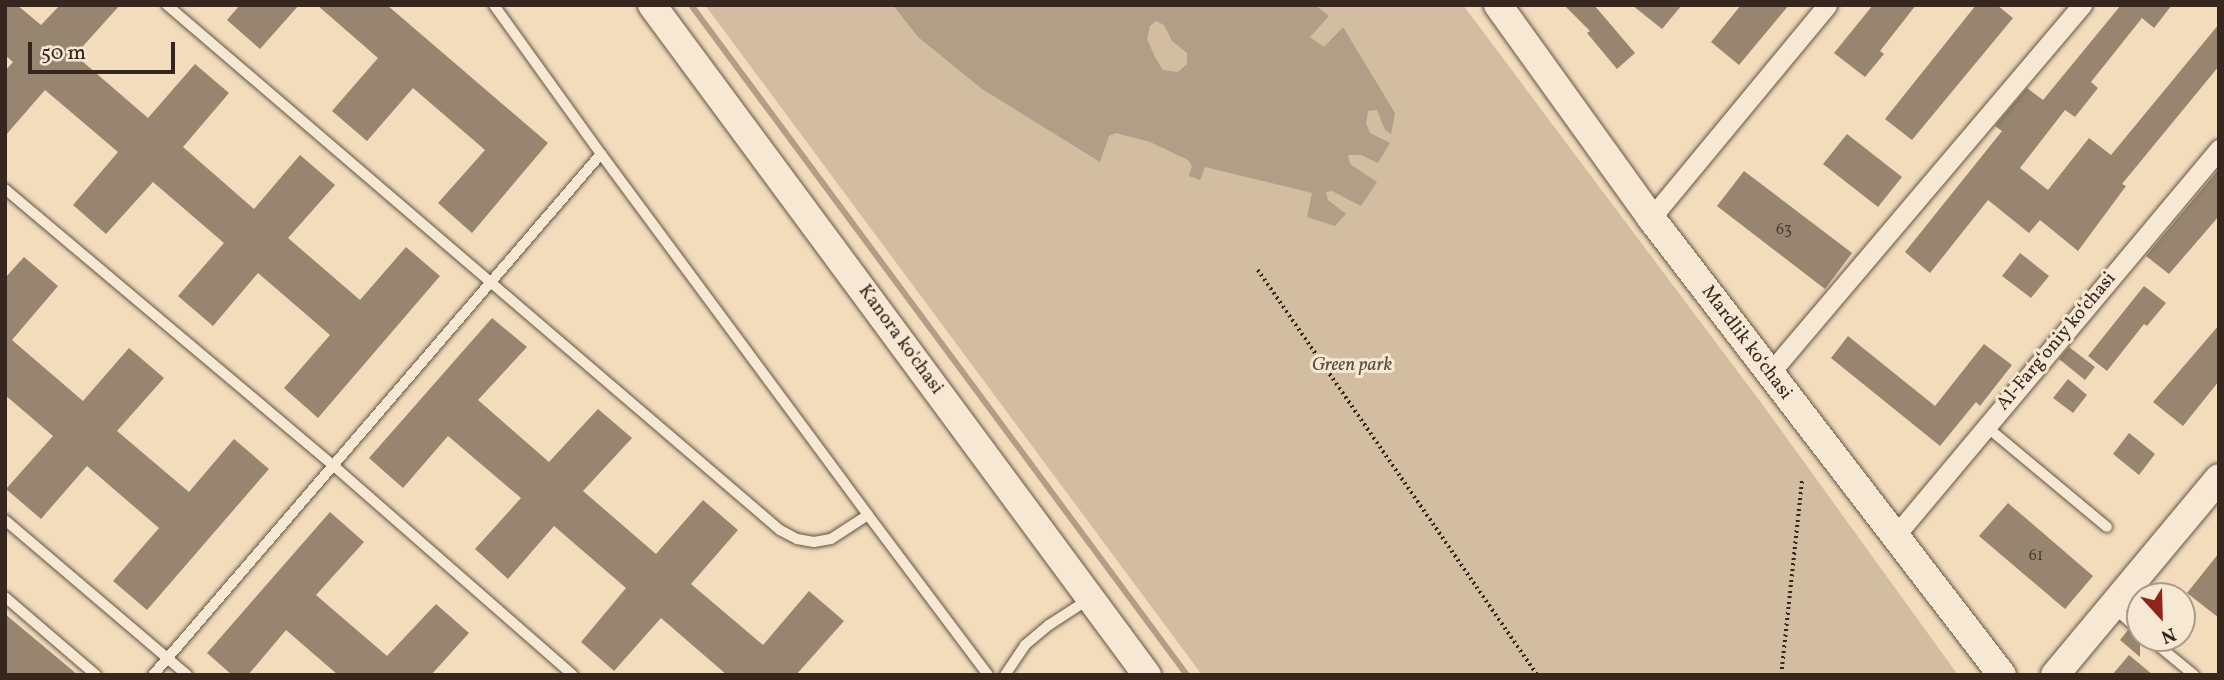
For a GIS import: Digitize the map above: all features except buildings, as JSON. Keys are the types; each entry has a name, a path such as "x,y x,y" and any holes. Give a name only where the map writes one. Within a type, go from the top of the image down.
{"street":[{"name":"Kanora ko'chasi","path":"652,5 1147,675"},
{"name":"Mardlik ko‘chasi","path":"1498,5 1651,218 2002,675"},
{"path":"1651,218 1827,5"},
{"path":"1769,374 2082,5"},
{"name":"Al-Farg‘oniy ko‘chasi","path":"1895,536 2219,149"},
{"path":"2055,675 2219,478"}],"lane":[{"path":"167,5 780,530 797,539 814,542 831,538 868,515"},
{"path":"494,5 601,154 988,675"},
{"path":"153,675 493,283 601,154"},
{"path":"5,189 334,466 573,675"},
{"path":"1987,427 2107,527"},
{"path":"5,520 187,675"},
{"path":"5,597 96,675"},
{"path":"1005,675 1025,645 1049,625 1091,598"},
{"path":"2112,606 2126,618"},
{"path":"2166,652 2194,675"}],"path":[{"path":"1258,270 1537,675"},
{"path":"1780,675 1801,479"}],"green space":[{"name":"Green park","path":"705,5 1463,5 1765,408 1958,675 1202,675"}],"shaded area":[{"path":"893,5 1315,5 1329,16 1310,37 1324,47 1343,27 1395,113 1391,134 1385,130 1377,110 1368,111 1366,123 1370,133 1390,143 1378,163 1361,155 1348,155 1350,164 1377,182 1361,206 1332,191 1326,192 1328,200 1346,214 1335,226 1307,217 1312,193 1205,167 1200,180 1189,176 1192,166 1188,160 1150,142 1116,133 1109,136 1100,162 982,89 918,37","holes":["1156,21 1164,25 1172,41 1187,53 1187,64 1178,72 1163,70 1147,39 1150,26"]}],"waterway":[{"path":"691,5 1187,675"}]}
